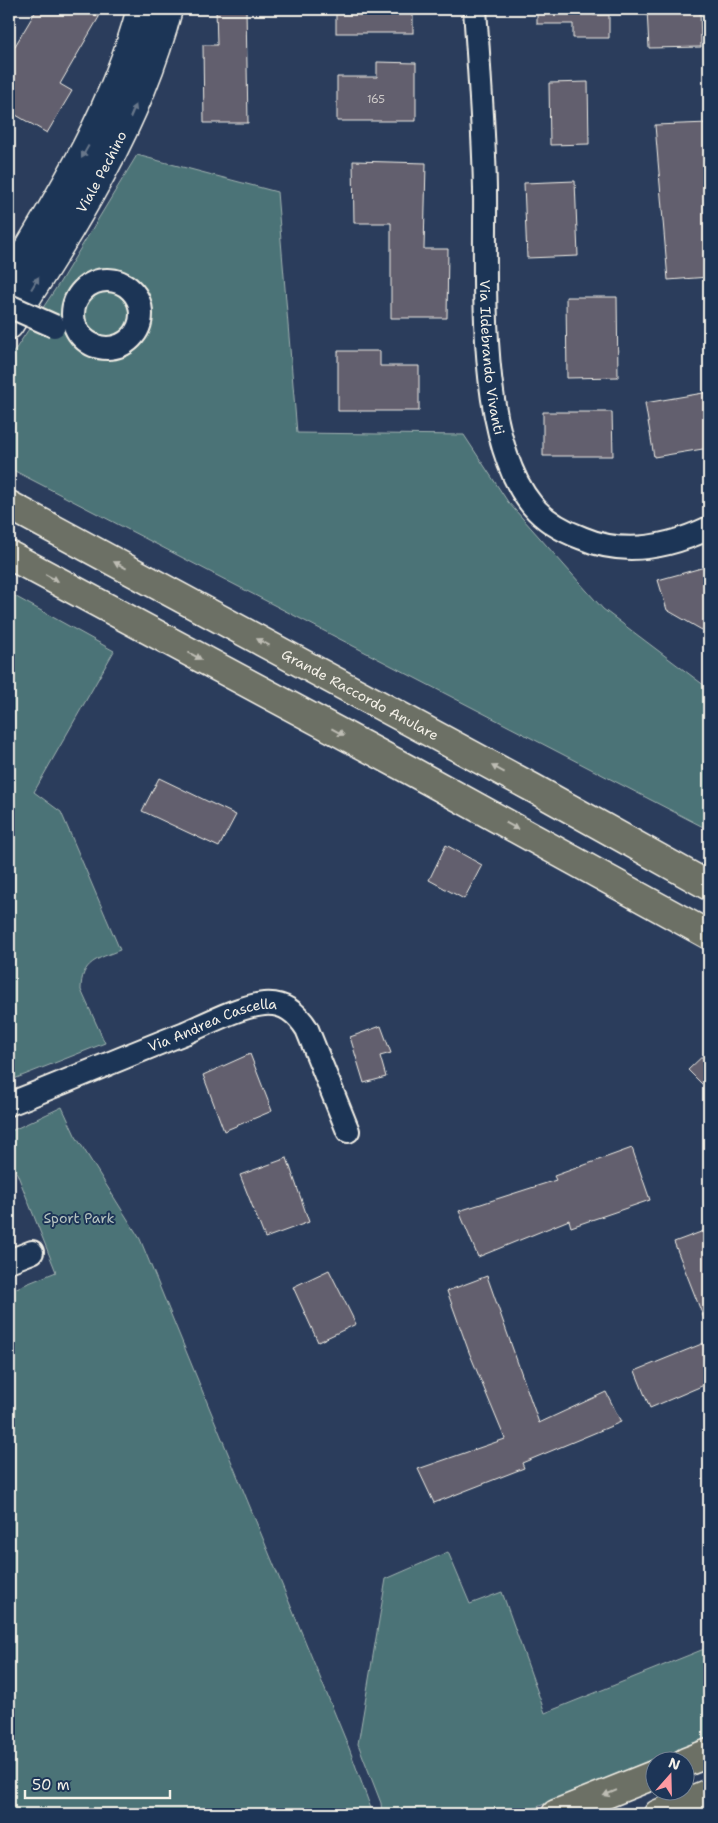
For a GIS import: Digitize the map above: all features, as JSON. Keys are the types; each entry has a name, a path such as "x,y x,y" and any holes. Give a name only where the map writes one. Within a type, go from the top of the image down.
{"main road":[{"name":"Grande Raccordo Anulare","path":"9,505 533,788 709,886"},
{"path":"9,555 413,772 709,935"},
{"path":"533,788 709,865"},
{"path":"696,1758 709,1753"},
{"path":"556,1814 646,1778"},
{"path":"658,1814 709,1793"}],"street":[{"name":"Viale Pechino","path":"9,281 61,195 99,125 128,53 141,9"},
{"name":"Viale Pechino","path":"9,318 121,139 155,52 168,9"},
{"name":"Via Ildebrando Vivanti","path":"475,9 484,147 485,278 488,347 500,434 511,470 528,499 544,517 570,533 599,544 624,548 658,546 709,528"},
{"path":"9,318 79,332"},
{"name":"Via Andrea Cascella","path":"9,1104 255,1005 270,1004 290,1009 297,1014 307,1029 348,1130"},
{"path":"9,1261 32,1252"}],"green space":[{"path":"137,155 277,192 297,433 464,435 508,502 603,609 709,689 709,830 9,468 9,359 60,282"},
{"path":"9,593 114,651 34,792 61,812 120,950 92,962 84,973 82,980 81,990 105,1043 9,1081"},
{"name":"Sport Park","path":"62,1107 75,1135 140,1239 349,1748 373,1814 9,1814 9,1291 56,1272 9,1153 9,1132"},
{"path":"448,1552 470,1604 502,1592 545,1713 709,1647 709,1737 677,1750 646,1750 646,1763 520,1814 382,1814 381,1803 358,1744 386,1579"}],"building":[{"path":"37,9 85,9 99,17 60,84 72,91 47,133 9,111 9,56"},
{"path":"216,9 246,9 248,123 204,123 203,45 217,45"},
{"path":"336,9 413,9 413,33 336,33"},
{"path":"537,9 593,9 593,15 609,15 609,38 573,38 573,24 537,24"},
{"path":"647,9 700,9 701,47 649,48"},
{"path":"377,62 416,63 416,121 337,121 337,77 377,77"},
{"path":"588,82 589,144 550,145 549,83"},
{"path":"709,123 709,144 705,144 709,196 709,277 668,280 655,125"},
{"path":"353,161 426,163 424,249 448,249 447,318 391,318 391,223 354,223"},
{"path":"575,181 578,256 527,258 524,183"},
{"path":"566,297 617,297 618,377 567,378"},
{"path":"338,351 380,351 380,366 419,366 419,411 338,411"},
{"path":"709,392 709,448 654,457 645,403"},
{"path":"543,412 612,412 613,456 543,456"},
{"path":"705,567 709,582 709,634 667,610 658,580"},
{"path":"159,778 236,815 219,847 142,811"},
{"path":"446,845 482,865 464,899 429,880"},
{"path":"381,1026 391,1053 380,1056 386,1077 364,1083 350,1037"},
{"path":"709,1050 709,1091 688,1070"},
{"path":"250,1054 272,1111 224,1131 203,1075"},
{"path":"632,1148 650,1200 571,1227 569,1220 478,1257 459,1211 556,1180 554,1176"},
{"path":"287,1158 309,1222 265,1238 240,1175"},
{"path":"709,1229 709,1329 708,1329 674,1242"},
{"path":"329,1270 356,1324 318,1342 293,1287"},
{"path":"487,1276 539,1423 606,1392 621,1422 522,1463 524,1468 434,1503 418,1469 505,1439 469,1352 447,1291"},
{"path":"709,1341 709,1383 650,1408 635,1371"}]}
